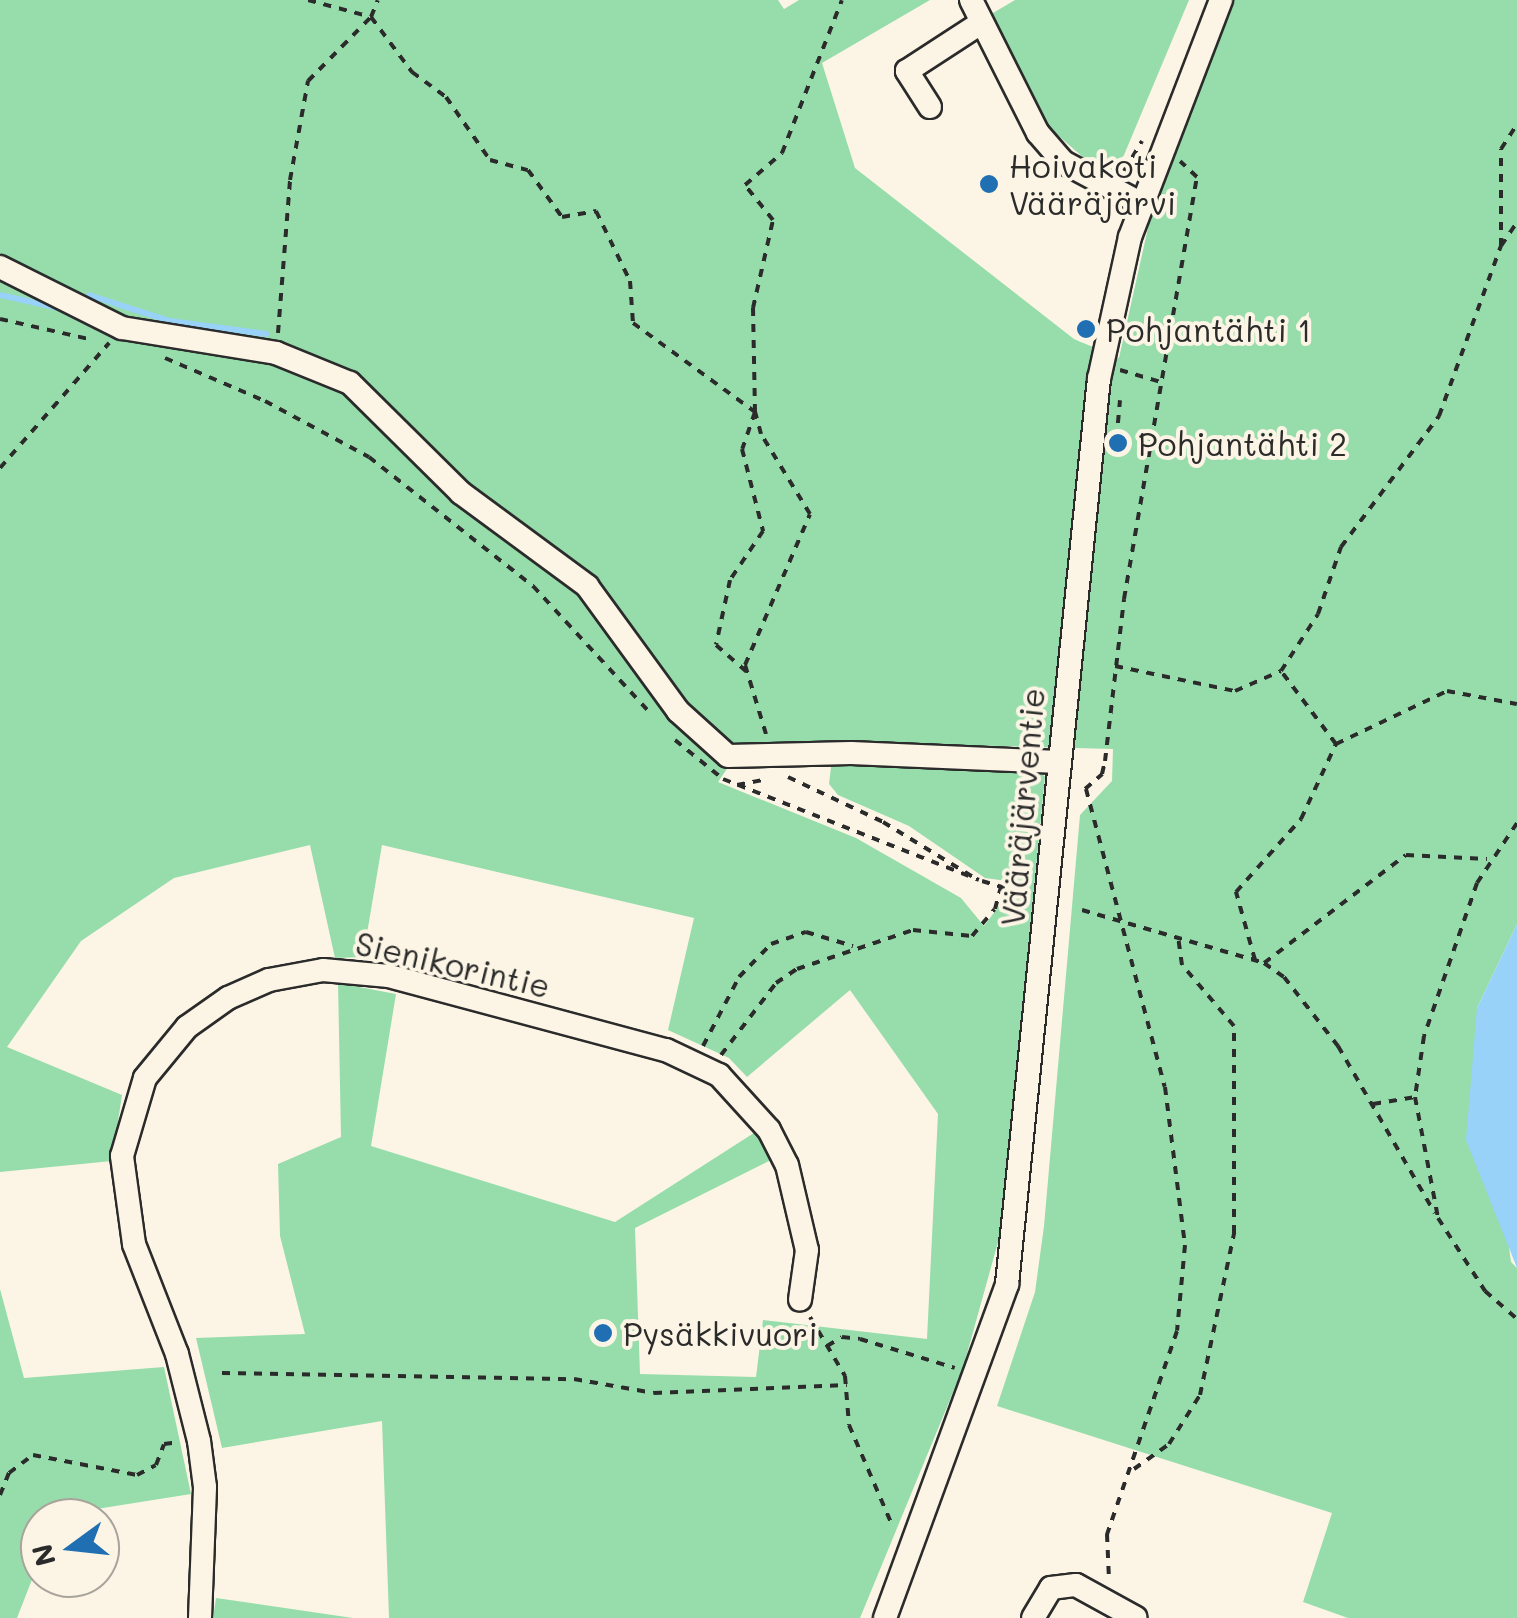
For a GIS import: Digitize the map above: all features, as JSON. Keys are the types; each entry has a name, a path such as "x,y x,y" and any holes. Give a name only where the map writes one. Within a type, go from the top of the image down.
{"street":[{"path":"971,0 1013,90 1063,162 1142,204"},
{"name":"Vääräjärventie","path":"885,1618 1007,1284 1098,379 1142,204 1222,0"},
{"path":"930,107 907,71 982,22"},
{"path":"0,267 119,339 276,353 336,375 380,405 441,476 586,586 698,732 728,756 767,764 852,752 1058,762"},
{"name":"Sienikorintie","path":"200,1618 205,1487 199,1440 123,1195 122,1156 145,1078 186,1028 270,980 323,970 389,976 666,1050 702,1067 748,1102 787,1164 806,1250 800,1300"},
{"path":"1033,1618 1051,1588 1076,1584 1111,1600 1136,1618"}],"path":[{"path":"308,0 370,17 412,72 446,97 490,160 528,170 562,217 596,211 630,281 633,323 755,412"},
{"path":"276,353 290,180 308,82 370,17 378,0"},
{"path":"842,0 782,153 746,185 773,220 754,308 755,412 760,434 810,514 747,672 767,764 980,880"},
{"path":"1501,246 1500,149 1517,124"},
{"path":"1057,790 1086,789 1102,774 1156,412 1197,176 1177,158"},
{"path":"1116,666 1236,691 1281,671 1318,614 1341,547 1440,416 1501,246 1517,222"},
{"path":"0,319 119,339"},
{"path":"0,468 119,339"},
{"path":"160,356 265,401 369,458 533,586 690,756 736,785 980,880 1028,894"},
{"path":"1120,370 1161,382"},
{"path":"747,672 716,645 730,580 762,531 742,449 755,412"},
{"path":"1281,671 1336,744"},
{"path":"1255,960 1236,892 1301,819 1336,744 1447,691 1517,704"},
{"path":"736,785 767,764"},
{"path":"1086,789 1165,1087 1185,1245 1180,1314 1134,1469 1106,1534 1111,1600"},
{"path":"1438,1218 1415,1098 1424,1036 1488,859 1517,823"},
{"path":"1264,964 1406,856 1488,859"},
{"path":"702,1067 776,983 852,946 913,930 972,936 995,909 1001,887"},
{"path":"1082,910 1255,960 1305,999 1485,1292 1517,1319"},
{"path":"702,1067 740,977 771,944 806,932 852,946"},
{"path":"1134,1469 1169,1444 1200,1395 1234,1234 1234,1026 1182,965 1178,937"},
{"path":"1372,1104 1415,1098"},
{"path":"800,1300 846,1384 849,1425 874,1473 878,1503 901,1540"},
{"path":"827,1346 842,1336 860,1339 966,1370"},
{"path":"222,1373 574,1379 654,1393 846,1384"},
{"path":"0,1495 10,1473 33,1455 137,1476 156,1465 164,1444 199,1440"}],"green space":[{"path":"0,0 778,0 784,9 799,0 930,0 822,63 855,168 1074,339 1119,358 1150,219 1200,72 1233,0 1517,0 1517,924 1477,1008 1511,1262 1517,1268 1517,1618 1348,1618 1303,1602 1332,1513 997,1406 1035,1292 1080,815 1112,781 1113,749 846,742 741,748 718,782 856,838 961,898 984,926 1005,898 1022,896 1021,883 985,878 909,826 838,795 829,784 831,767 836,762 1040,771 1045,777 1000,1235 963,1368 860,1618 389,1618 382,1421 222,1448 196,1338 305,1334 280,1236 278,1164 341,1137 338,983 396,994 371,1146 615,1222 757,1131 773,1159 635,1228 640,1374 756,1377 763,1320 927,1339 938,1114 850,990 747,1077 729,1058 668,1030 694,918 382,845 363,957 335,958 310,845 174,878 81,941 7,1047 122,1095 112,1161 0,1172"},
{"path":"1015,0 1189,0 1124,155 1107,178 1046,125 988,16"},
{"path":"0,1289 24,1378 164,1367 191,1494 120,1505 120,1498 20,1498 20,1598 25,1598 17,1618 0,1618"},
{"path":"216,1598 353,1618 213,1618"}],"water":[{"path":"1517,924 1517,1268 1466,1140 1477,1008"}],"waterway":[{"path":"0,295 58,308"},
{"path":"89,295 170,321 266,334"}],"place":[{"name":"Hoivakoti Vääräjärvi","path":"989,184"},
{"name":"Pohjantähti 1","path":"1086,329"},
{"name":"Pohjantähti 2","path":"1118,443"},
{"name":"Pysäkkivuori","path":"603,1333"}]}
